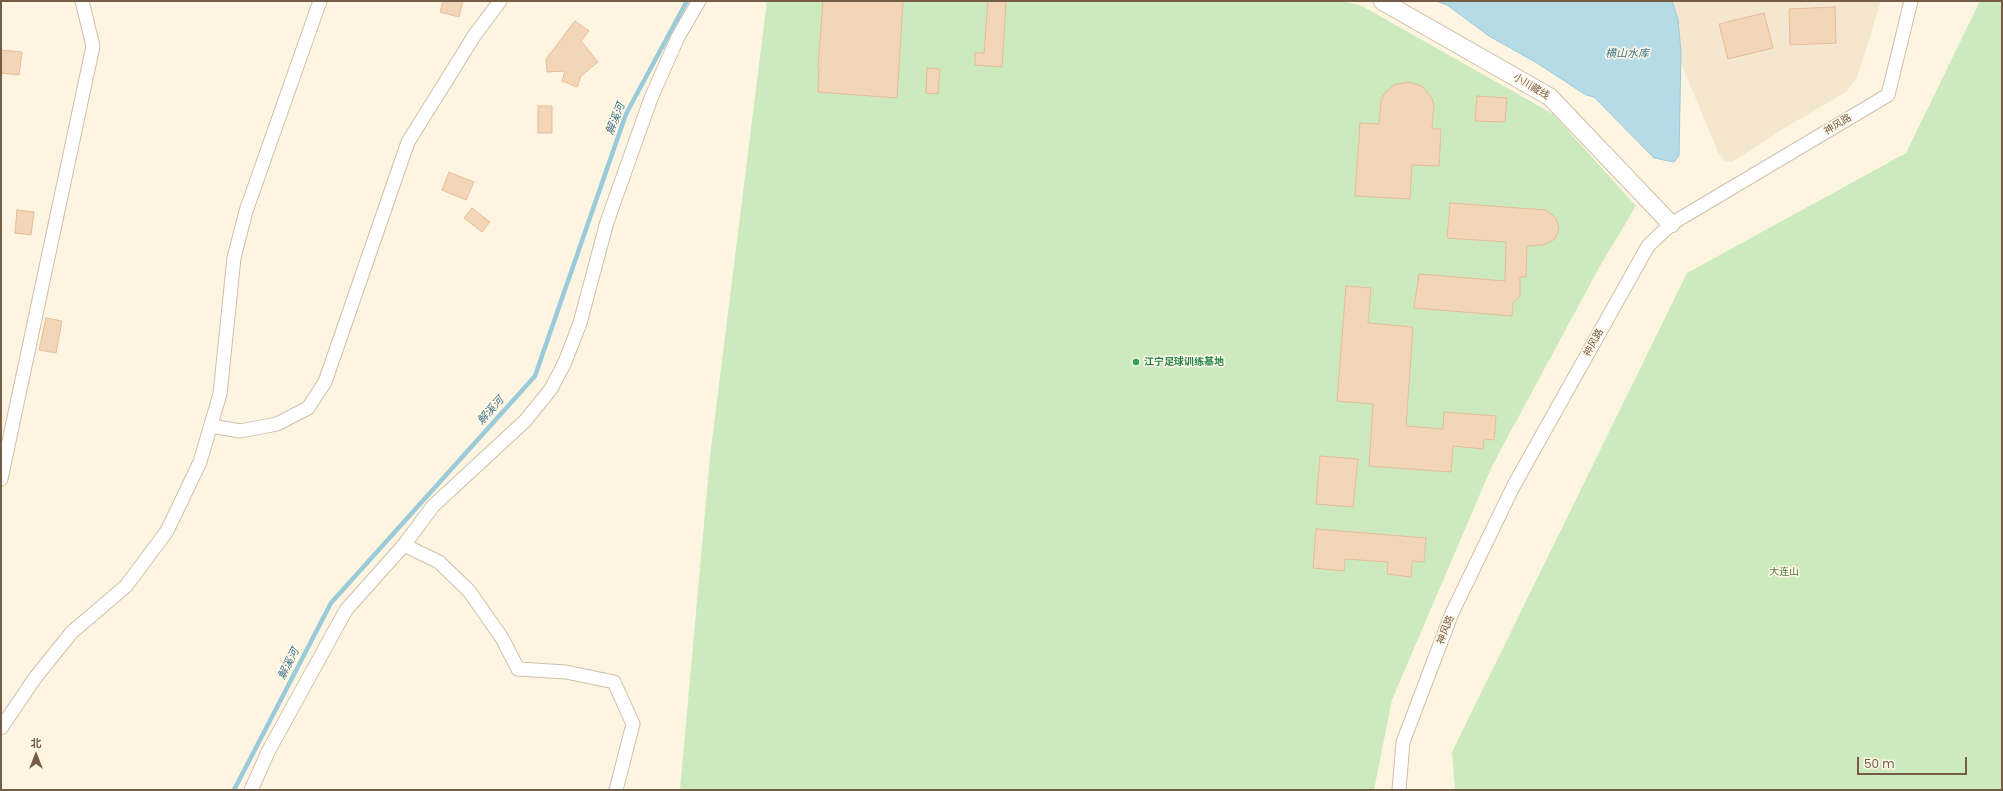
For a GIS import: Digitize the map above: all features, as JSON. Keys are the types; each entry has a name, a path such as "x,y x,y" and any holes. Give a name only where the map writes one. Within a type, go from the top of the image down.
{"street":[{"path":"1,479 94,46 82,1"},
{"path":"1,728 35,678 72,632 126,586 167,531 200,462 220,394 234,258 246,211 320,1"},
{"path":"211,426 240,431 277,424 308,408 325,382 408,142 474,36 500,1"},
{"path":"250,790 269,750 346,610 404,545 433,506 525,421 551,389 565,362 580,323 607,222 652,98 678,37 699,1"},
{"name":"小川藏线","path":"1382,1 1550,97 1671,224"},
{"name":"神风路","path":"1399,790 1403,742 1452,613 1513,487 1648,246 1671,224 1888,95 1911,1"},
{"path":"404,545 439,562 469,591 502,638 518,669 566,672 614,682 633,724 616,790"}],"shaded area":[{"path":"1655,1 1881,1 1857,78 1846,92 1783,129 1732,162 1725,161 1718,152"}],"green space":[{"name":"江宁足球训练基地","path":"767,1 1344,1 1362,6 1553,114 1636,206 1600,266 1492,466 1392,700 1374,790 680,790 710,457"},
{"name":"大连山","path":"1980,1 2002,1 2002,790 1455,790 1452,752 1687,273 1906,153"}],"water":[{"name":"横山水库","path":"1436,1 1672,1 1678,19 1681,52 1679,156 1674,162 1654,158 1594,97 1586,95 1537,63 1489,36 1447,5"}],"building":[{"path":"443,1 463,1 459,17 440,12"},
{"path":"823,1 903,1 897,98 818,92 818,67"},
{"path":"988,1 1006,1 1002,67 975,65 975,53 984,53"},
{"path":"1835,7 1836,43 1790,45 1789,9"},
{"path":"1764,13 1773,48 1728,59 1719,24"},
{"path":"575,21 589,31 581,41 598,62 581,76 577,87 562,81 565,71 547,72 546,59"},
{"path":"1,50 22,52 19,75 1,73"},
{"path":"927,68 940,69 938,94 926,93"},
{"path":"1408,82 1422,86 1431,97 1434,104 1432,129 1441,129 1439,166 1412,165 1410,199 1355,196 1360,123 1379,124 1381,101 1384,94 1394,85"},
{"path":"1477,96 1507,98 1505,122 1475,121"},
{"path":"538,106 552,106 552,133 538,133"},
{"path":"449,172 474,182 466,200 442,190"},
{"path":"1450,203 1546,210 1556,218 1559,229 1555,239 1543,245 1527,246 1526,277 1520,277 1520,296 1513,303 1512,316 1414,308 1419,274 1505,281 1506,242 1447,238"},
{"path":"472,208 490,222 482,232 464,218"},
{"path":"17,210 34,212 31,235 15,233"},
{"path":"1346,286 1371,288 1368,323 1413,327 1406,426 1443,429 1444,412 1496,416 1494,440 1484,439 1483,449 1453,446 1451,472 1369,466 1373,404 1337,401"},
{"path":"46,318 62,321 56,353 39,350"},
{"path":"1320,456 1358,459 1353,507 1316,504"},
{"path":"1316,529 1426,538 1424,562 1412,561 1411,577 1387,574 1388,562 1345,559 1344,571 1313,568"}],"waterway":[{"name":"解溪河","path":"234,790 331,603 535,376 626,114 687,1"}],"place":[{"name":"江宁足球训练基地","path":"1136,362"}]}
